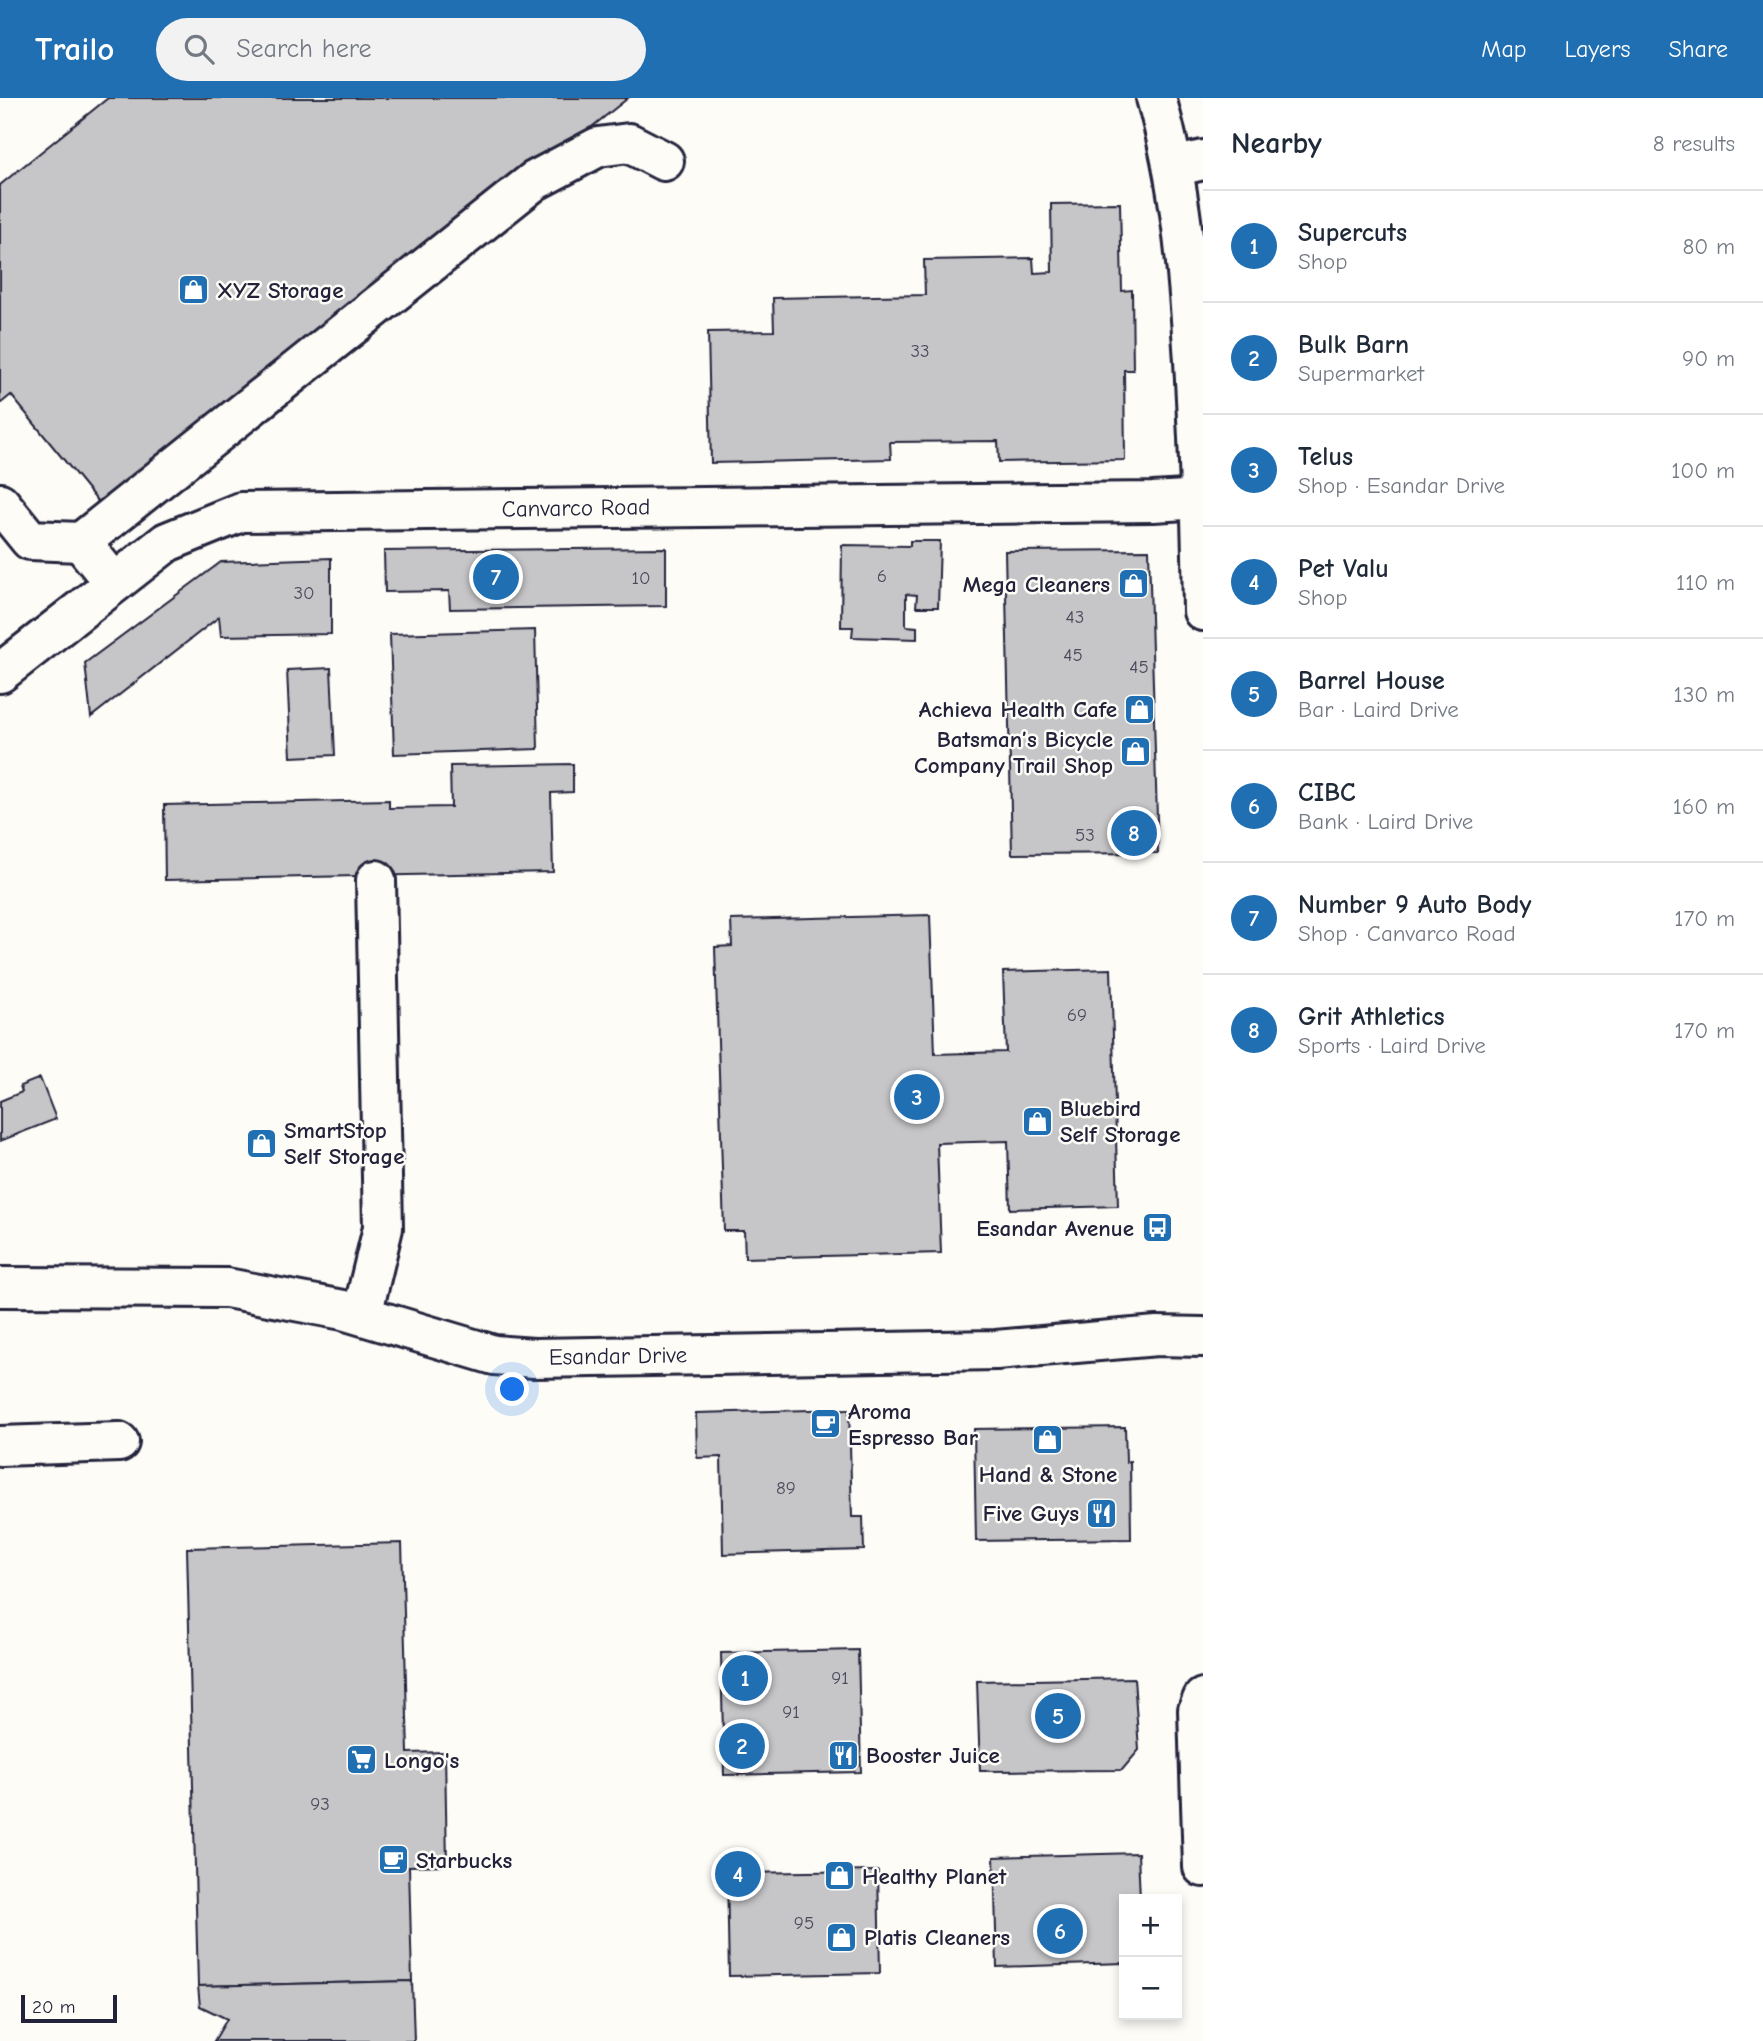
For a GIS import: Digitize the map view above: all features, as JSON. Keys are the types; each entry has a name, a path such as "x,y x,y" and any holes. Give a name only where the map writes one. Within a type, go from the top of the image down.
{"street":[{"path":"1156,98 1188,164 1182,216 1188,271 1202,499 1203,611"},
{"path":"0,503 30,540 81,542 534,181 598,147 629,143 664,161"},
{"name":"Canvarco Road","path":"0,673 167,542 241,512 1153,502 1202,499"},
{"path":"81,542 114,583"},
{"path":"362,1315 383,1228 376,880"},
{"name":"Esandar Drive","path":"0,1287 227,1288 362,1315 494,1355 534,1358 996,1350 1157,1336 1203,1337"},
{"path":"0,1446 119,1442"},
{"path":"1203,1698 1198,1710 1203,1867"}],"building":[{"name":"XYZ Storage","path":"108,98 628,98 108,514 11,395 0,404 0,185"},
{"path":"1120,203 1122,291 1132,290 1133,370 1124,370 1125,460 999,462 998,441 890,442 891,459 711,463 708,332 774,331 773,298 925,295 924,260 1033,258 1034,273 1052,272 1051,204"},
{"path":"910,541 940,541 938,607 916,607 917,595 906,594 906,626 917,627 917,639 852,637 853,627 841,627 842,545 910,546"},
{"path":"666,548 666,606 450,609 449,591 385,592 384,551"},
{"path":"1149,550 1158,853 1012,854 1005,551"},
{"path":"331,558 331,634 221,636 219,617 91,717 85,663 221,562"},
{"path":"535,630 538,749 394,754 390,634"},
{"path":"331,668 335,755 291,757 287,670"},
{"path":"573,764 573,792 551,793 553,872 165,880 164,805 389,800 389,808 451,807 450,766"},
{"path":"930,915 935,1054 1006,1052 1003,972 1111,969 1118,1206 1010,1209 1008,1141 937,1143 941,1253 745,1258 744,1231 724,1231 715,947 732,946 731,920"},
{"path":"40,1078 56,1119 0,1141 0,1101 22,1092 20,1086"},
{"path":"849,1409 852,1517 863,1517 864,1550 723,1554 721,1457 697,1458 696,1413"},
{"path":"1125,1427 1126,1462 1130,1461 1131,1539 976,1541 974,1429"},
{"path":"402,1543 408,1753 445,1752 447,1865 409,1866 412,1981 198,1986 187,1548"},
{"path":"858,1650 861,1772 724,1775 721,1653"},
{"path":"1134,1678 1139,1750 1122,1770 980,1771 977,1681"},
{"path":"1138,1853 1140,1894 1119,1894 1119,1963 997,1967 994,1857"},
{"path":"878,1871 880,1973 729,1976 727,1873"},
{"path":"412,1981 414,2041 214,2041 227,2019 200,2006 198,1986"}],"place":[{"name":"XYZ Storage","path":"194,290"},
{"name":"Number 9 Auto Body","path":"496,577"},
{"name":"Mega Cleaners","path":"1133,584"},
{"name":"Achieva Health Cafe","path":"1140,709"},
{"name":"Batsman’s Bicycle Company Trail Shop","path":"1136,752"},
{"name":"Grit Athletics","path":"1134,833"},
{"name":"Telus","path":"917,1097"},
{"name":"Bluebird Self Storage","path":"1037,1121"},
{"name":"SmartStop Self Storage","path":"261,1143"},
{"name":"Esandar Avenue","path":"1157,1228"},
{"name":"Aroma Espresso Bar","path":"825,1424"},
{"name":"Hand & Stone","path":"1048,1440"},
{"name":"Five Guys","path":"1102,1513"},
{"name":"Supercuts","path":"745,1678"},
{"name":"Barrel House","path":"1058,1716"},
{"name":"Bulk Barn","path":"742,1746"},
{"name":"Booster Juice","path":"843,1755"},
{"name":"Longo's","path":"361,1760"},
{"name":"Starbucks","path":"393,1860"},
{"name":"Pet Valu","path":"738,1874"},
{"name":"Healthy Planet","path":"839,1876"},
{"name":"CIBC","path":"1060,1931"},
{"name":"Platis Cleaners","path":"841,1937"}]}
